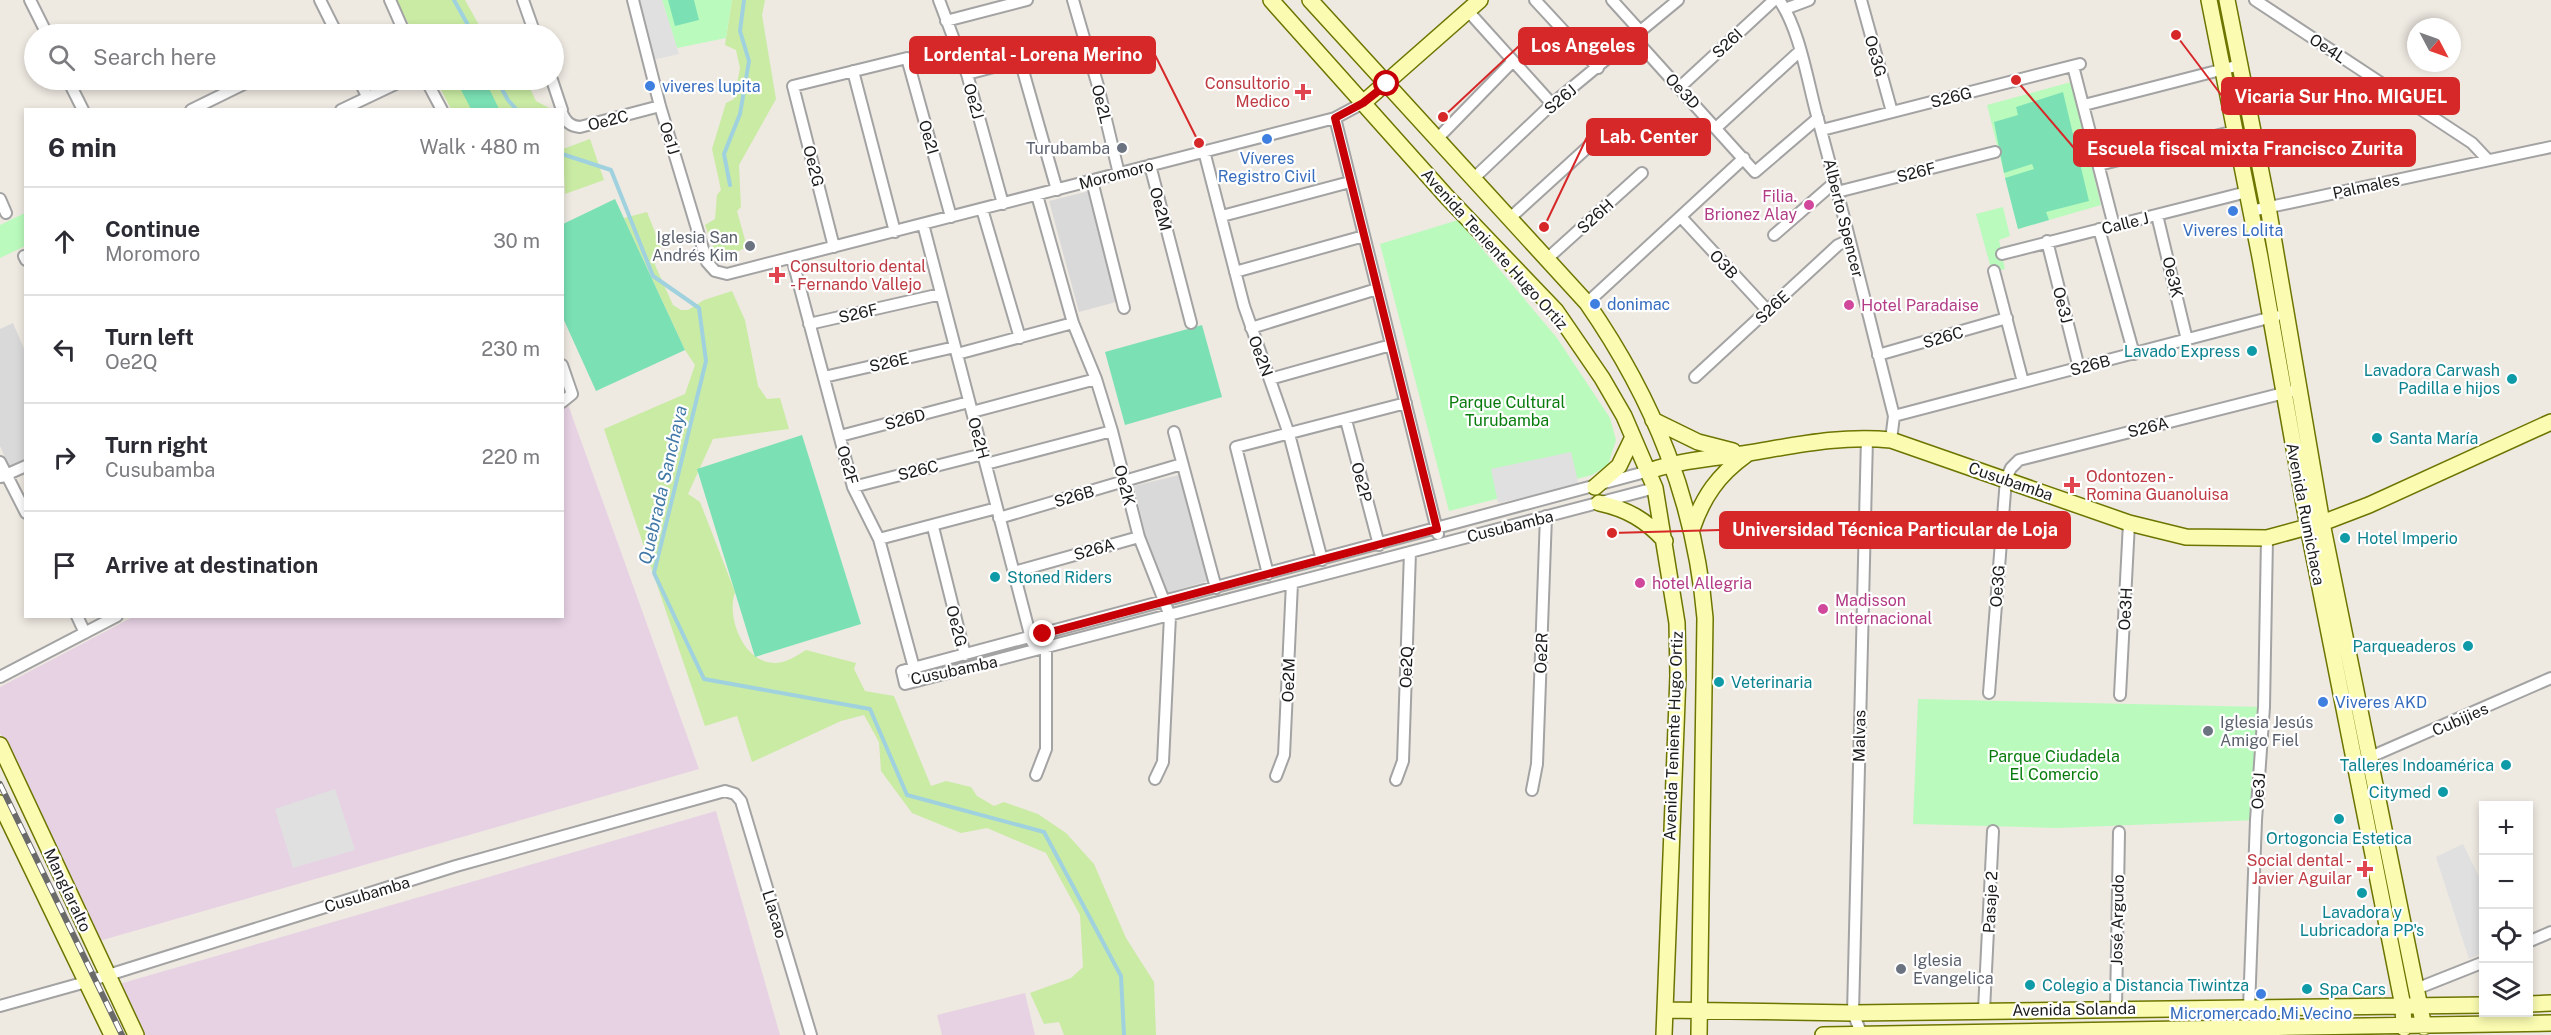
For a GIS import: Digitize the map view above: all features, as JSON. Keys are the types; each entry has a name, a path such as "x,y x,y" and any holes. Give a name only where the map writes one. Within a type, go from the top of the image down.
{"street":[{"path":"30,0 42,24"},
{"path":"320,0 332,24"},
{"path":"390,0 401,24"},
{"path":"523,0 531,24"},
{"name":"Oe1J","path":"633,0 660,106 707,262 715,271"},
{"name":"Oe2J","path":"939,0 967,74 1004,204"},
{"path":"946,21 1027,0"},
{"name":"Oe2L","path":"1073,0 1098,86 1119,174"},
{"name":"Avenida Teniente Hugo Ortiz","path":"1271,0 1447,197 1556,312 1602,378 1649,471 1655,488 1666,542 1677,623 1664,1035"},
{"name":"Avenida Teniente Hugo Ortiz","path":"1310,0 1587,303 1616,350 1673,463 1692,529 1701,576 1705,618 1699,1035"},
{"name":"Moromoro","path":"715,271 727,274 792,258 1335,118 1363,103 1387,84 1480,0"},
{"path":"1535,0 1598,68"},
{"name":"Oe3D","path":"1612,0 1637,35 1680,87 1755,172 1818,118"},
{"name":"S26J","path":"1473,179 1552,104 1678,0"},
{"name":"S26I","path":"1680,87 1774,0"},
{"path":"1782,4 1809,0"},
{"name":"Oe3G","path":"1861,0 1892,112"},
{"name":"Avenida Rumichaca","path":"2209,0 2251,211 2300,389 2315,525 2403,1006 2404,1028"},
{"name":"Avenida Rumichaca","path":"2228,0 2268,207 2284,392 2368,758 2424,1027"},
{"name":"Oe4L","path":"2255,0 2472,143 2488,160"},
{"name":"Alberto Spencer","path":"1782,4 1800,51 1822,130 1894,416 1891,440"},
{"path":"1467,11 1552,104"},
{"path":"967,74 1084,43"},
{"path":"1717,127 1800,51"},
{"name":"Oe2I","path":"853,71 907,58 951,217"},
{"path":"1020,60 1057,190"},
{"path":"1437,139 1513,62"},
{"name":"S26G","path":"1822,130 2077,65 2084,105"},
{"path":"2114,226 2084,105 2240,65"},
{"path":"853,71 895,232"},
{"name":"Oe2G","path":"834,247 793,86 853,71"},
{"path":"73,90 82,108"},
{"path":"195,108 232,90"},
{"path":"364,90 367,96"},
{"path":"345,108 381,90"},
{"path":"431,90 441,108"},
{"name":"Oe2C","path":"555,90 561,108"},
{"name":"Oe2C","path":"564,114 572,126 580,127 660,106"},
{"path":"1335,118 1441,543"},
{"path":"2099,165 2235,131"},
{"path":"1510,219 1589,146"},
{"name":"Palmales","path":"2251,211 2551,147"},
{"name":"Oe2N","path":"1204,152 1251,328 1289,434 1322,560"},
{"name":"S26F","path":"1836,187 1995,152"},
{"path":"1587,303 1744,158"},
{"name":"Oe2M","path":"1150,165 1191,323"},
{"name":"S26H","path":"1548,258 1642,173"},
{"path":"1092,180 1124,308"},
{"path":"1222,216 1350,182"},
{"path":"1774,235 1836,187"},
{"name":"Calle J","path":"2002,254 2247,192"},
{"name":"Oe2K","path":"1037,195 1072,323 1096,380 1112,431 1139,537 1170,616 1163,762 1155,779"},
{"path":"0,199 6,213"},
{"path":"982,209 1020,338"},
{"name":"Oe3K","path":"2157,215 2187,340"},
{"name":"O3B","path":"1681,217 1768,311"},
{"name":"Oe2H","path":"923,224 1034,651"},
{"path":"2099,229 2134,354"},
{"path":"1235,272 1364,236"},
{"name":"S26E","path":"1695,376 1838,245 1849,240"},
{"name":"Oe3J","path":"2047,242 2079,368"},
{"name":"Oe2F","path":"792,258 853,487 879,539 914,668"},
{"path":"1994,272 2023,382"},
{"path":"1251,328 1377,289"},
{"name":"S26F","path":"809,324 942,294"},
{"name":"S26B","path":"1894,416 2279,315"},
{"name":"S26C","path":"1878,355 2007,318"},
{"name":"S26E","path":"824,377 1020,338 1072,323"},
{"path":"1270,379 1391,345"},
{"path":"564,371 572,394 564,400"},
{"name":"S26D","path":"840,436 1096,380"},
{"name":"S26A","path":"2006,479 2011,468 2019,460 2300,389"},
{"path":"1268,574 1236,447 1406,403"},
{"name":"Oe2P","path":"1346,420 1379,545"},
{"path":"1653,420 1698,442 1748,453"},
{"name":"Cusubamba","path":"1699,459 1678,479 1655,488 905,684 902,671 1595,487 1673,463 1699,459 1748,453 1816,441 1867,438 1891,440 2129,523 2186,537 2267,538 2315,525 2551,422"},
{"name":"S26C","path":"853,487 1112,431"},
{"path":"1174,432 1216,588"},
{"path":"1595,487 1619,466 1633,437"},
{"name":"Malvas","path":"1862,1034 1853,1012 1867,438"},
{"path":"1692,529 1700,506 1712,485 1729,467 1748,453"},
{"path":"0,462 3,477 24,510"},
{"name":"S26B","path":"879,539 1124,482 1182,464"},
{"path":"3,477 24,467"},
{"name":"Oe3G","path":"1989,693 2006,479"},
{"path":"1599,503 1619,507 1637,516 1653,527 1666,542"},
{"name":"Oe2R","path":"1532,790 1537,764 1546,516"},
{"name":"Oe3H","path":"2120,695 2129,523"},
{"name":"Oe2G","path":"933,527 965,655"},
{"name":"S26A","path":"1014,572 1139,537"},
{"name":"Oe3J","path":"2249,1008 2256,820 2264,707 2267,538"},
{"name":"Oe2Q","path":"1396,780 1403,761 1410,552"},
{"name":"Oe2M","path":"1276,776 1284,754 1292,583"},
{"path":"78,618 85,633"},
{"path":"0,676 113,618"},
{"path":"1036,775 1046,749 1047,648 1043,634"},
{"name":"Cubijies","path":"2368,758 2551,678"},
{"name":"Manglaralto","path":"0,745 136,1035"},
{"name":"Cusubamba","path":"0,1006 86,982 456,866 725,791 735,794"},
{"name":"Llacao","path":"735,794 741,801 811,1035"},
{"name":"Manglaralto","path":"0,803 112,1035"},
{"name":"Pasaje 2","path":"1984,1010 1993,831"},
{"name":"José Argudo","path":"2116,1008 2119,832"},
{"path":"2533,940 2551,932"},
{"path":"2416,989 2481,963"},
{"path":"2533,1004 2551,1003"},
{"name":"Avenida Solanda","path":"1665,1010 1853,1012 2479,1005"},
{"path":"2092,1008 2092,1034"},
{"name":"Avenida Solanda","path":"1823,1035 2318,1031 2551,1023"}],"shaded area":[{"path":"633,0 662,0 679,54 648,61"},
{"path":"1089,191 1116,302 1079,312 1049,201"},
{"path":"13,323 24,349 24,461 9,467 0,446 0,329"},
{"path":"567,402 699,769 99,941 0,733 0,687 131,618 564,618 564,404"},
{"path":"1571,452 1579,486 1498,503 1491,469"},
{"path":"1179,475 1208,581 1160,595 1134,486"},
{"path":"335,789 355,850 293,868 275,809"},
{"path":"716,811 780,1035 132,1035 109,987"},
{"path":"2463,844 2479,877 2479,955 2469,959 2436,857"},
{"path":"1025,993 1035,1035 942,1035 937,1015"}],"green space":[{"path":"396,0 465,0 478,24 409,24"},
{"path":"662,0 732,0 726,38 677,48"},
{"path":"668,0 694,0 699,20 675,26"},
{"path":"732,0 765,0 762,15 776,99 739,165 741,207 737,211 747,247 730,255 715,252 705,225 715,219 717,195 721,190 712,149 726,103 734,99 740,68 736,50 725,45"},
{"path":"2071,82 2101,205 2018,229 1987,105"},
{"path":"441,90 531,90 536,101 549,108 450,108"},
{"path":"461,90 490,90 499,108 470,108"},
{"path":"2063,92 2089,201 2046,212 2049,220 2018,229 2005,178 2034,169 2032,164 2004,173 1994,122 2018,115 2016,107"},
{"path":"590,139 604,180 565,194 564,149"},
{"path":"615,199 685,350 596,391 564,320 564,224"},
{"path":"2003,207 2010,236 1999,240 2005,269 1992,272 1976,214"},
{"path":"647,212 661,247 655,265 673,305 681,310 688,310 704,300 732,291 745,320 758,386 767,399 780,398 789,429 713,439 688,494 700,502 735,592 733,614 740,638 755,656 765,661 776,663 784,661 806,650 856,663 854,669 865,691 894,696 931,786 946,781 971,787 977,796 994,806 1004,802 1038,814 1066,833 1094,864 1126,938 1154,982 1156,1035 1064,1035 1059,1022 1044,1024 1030,993 1071,978 1083,967 1080,915 1046,853 987,828 961,833 912,813 881,771 879,742 864,715 841,721 752,762 737,716 705,726 604,429 685,394 695,365 685,350 624,218"},
{"path":"24,213 24,246 0,258 0,225"},
{"name":"Parque Cultural Turubamba","path":"1458,220 1557,338 1610,418 1616,440 1608,465 1592,475 1449,511 1380,244"},
{"path":"1202,325 1222,397 1125,425 1105,352"},
{"path":"802,435 861,624 755,657 697,469"},
{"name":"Parque Ciudadela El Comercio","path":"1918,699 2263,707 2256,820 2057,828 1913,824"}],"waterway":[{"path":"454,0 467,24"},
{"name":"Quebrada Sanchaya","path":"730,185 724,154 740,114 749,61 740,31 744,0"},
{"path":"502,90 515,108"},
{"name":"Quebrada Sanchaya","path":"564,155 611,170 653,276 699,308 706,361 654,573 704,679 870,709 907,795 1044,832 1121,976 1124,1035"}],"railway":[{"path":"0,784 122,1035"}],"place":[{"name":"Vicaria Sur Hno. MIGUEL","path":"2176,35"},
{"name":"Escuela fiscal mixta Francisco Zurita","path":"2016,80"},
{"name":"viveres lupita","path":"650,86"},
{"name":"Consultorio Medico","path":"1303,92"},
{"name":"Los Angeles","path":"1443,117"},
{"name":"Víveres Registro Civil","path":"1267,139"},
{"name":"Lordental - Lorena Merino","path":"1199,143"},
{"name":"Turubamba","path":"1122,148"},
{"name":"Filia. Brionez Alay","path":"1809,205"},
{"name":"Viveres Lolita","path":"2233,211"},
{"name":"Lab. Center","path":"1544,227"},
{"name":"Iglesia San Andrés Kim","path":"750,246"},
{"name":"Consultorio dental - Fernando Vallejo","path":"777,275"},
{"name":"donimac","path":"1595,304"},
{"name":"Hotel Paradaise","path":"1849,305"},
{"name":"Lavado Express","path":"2252,351"},
{"name":"Lavadora Carwash Padilla e hijos","path":"2512,379"},
{"name":"Santa María","path":"2377,438"},
{"name":"Odontozen - Romina Guanoluisa","path":"2072,485"},
{"name":"Universidad Técnica Particular de Loja","path":"1612,533"},
{"name":"Hotel Imperio","path":"2345,538"},
{"name":"Stoned Riders","path":"995,577"},
{"name":"hotel Allegria","path":"1640,583"},
{"name":"Madisson Internacional","path":"1823,609"},
{"name":"Parqueaderos","path":"2468,646"},
{"name":"Veterinaria","path":"1719,682"},
{"name":"Viveres AKD","path":"2323,702"},
{"name":"Iglesia Jesús Amigo Fiel","path":"2208,731"},
{"name":"Talleres Indoamérica","path":"2506,765"},
{"name":"Citymed","path":"2443,792"},
{"name":"Ortogoncia Estetica","path":"2339,819"},
{"name":"Social dental - Javier Aguilar","path":"2365,869"},
{"name":"Lavadora y Lubricadora PP's","path":"2362,893"},
{"name":"Iglesia Evangelica","path":"1901,969"},
{"name":"Colegio a Distancia Tiwintza","path":"2030,985"},
{"name":"Spa Cars","path":"2307,989"},
{"name":"Micromercado Mi Vecino","path":"2261,994"}],"route":[{"path":"1043,634 1437,529 1335,118 1363,103 1387,84"}]}
